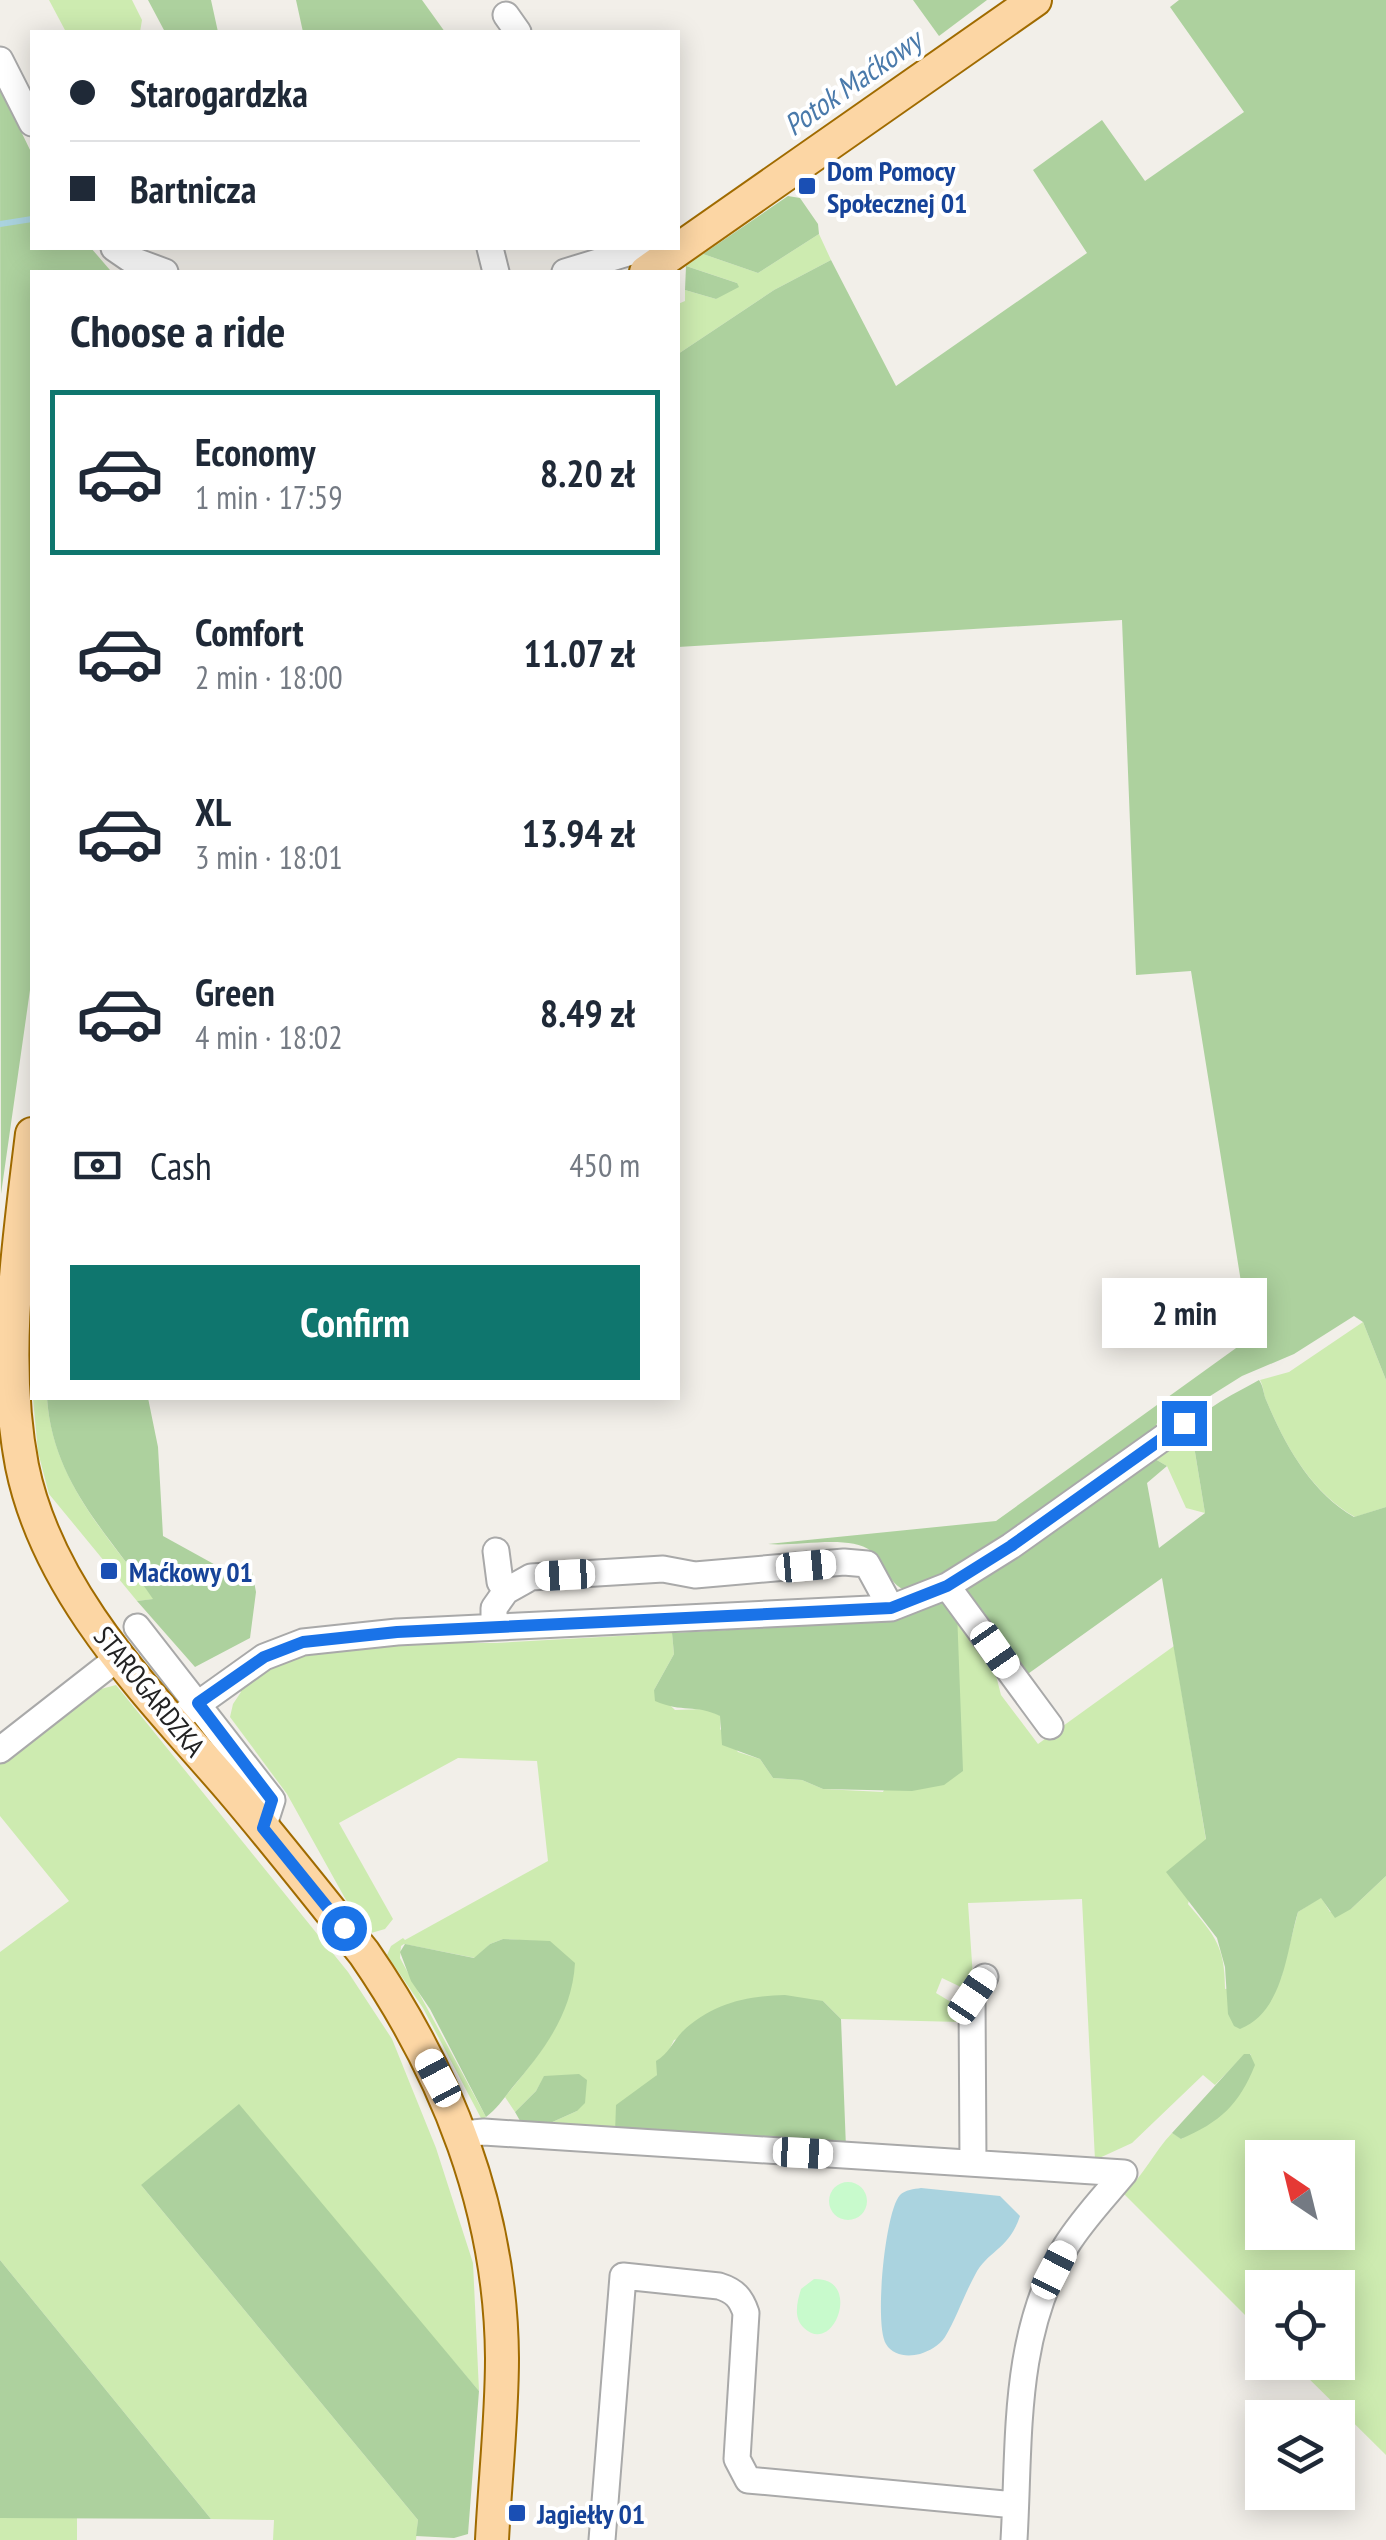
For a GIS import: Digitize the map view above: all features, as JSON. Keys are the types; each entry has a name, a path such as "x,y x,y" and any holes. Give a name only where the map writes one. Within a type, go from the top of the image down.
{"main road":[{"path":"680,247 1035,0"},
{"path":"649,270 676,250"},
{"name":"STAROGARDZKA","path":"30,1144 10,1244 15,1408 22,1467 40,1527 82,1605 119,1657 185,1712 263,1828 364,1953 395,1998 438,2078 461,2134 483,2208 496,2288 502,2357 492,2540"}],"street":[{"path":"0,60 30,119"},
{"path":"117,250 159,270"},
{"path":"572,270 638,250"},
{"path":"138,1627 185,1712 264,1657 303,1642 397,1632 891,1608 947,1586 1011,1546 1184,1423"},
{"path":"496,1551 500,1582 506,1591"},
{"path":"494,1627 494,1608 506,1591 531,1577 664,1569 695,1575 844,1562 867,1564 891,1608"},
{"path":"695,1575 698,1618"},
{"path":"947,1586 1050,1726"},
{"path":"0,1750 119,1657"},
{"path":"973,2163 972,1996 986,1977"},
{"path":"461,2134 484,2132 1124,2173 1068,2244 1041,2296 1023,2370 1014,2540"},
{"path":"602,2540 623,2276 720,2286 742,2299 746,2313 737,2459 748,2480 1015,2505"}],"green space":[{"path":"49,0 132,0 142,20 140,30 65,30"},
{"path":"148,0 211,0 218,30 164,30"},
{"path":"296,0 422,0 444,30 303,30"},
{"path":"913,0 987,0 939,36"},
{"path":"1179,0 1386,0 1386,1380 1363,1322 1354,1316 1294,1354 1242,1376 1183,1413 1165,1412 1159,1417 1153,1435 1017,1536 907,1591 895,1583 871,1551 861,1546 836,1542 768,1544 996,1521 1250,1338 1191,971 1136,975 1122,620 680,647 680,353 774,290 831,260 896,386 1087,253 1033,170 1102,120 1145,181 1244,112 1170,7"},
{"path":"0,88 30,150 30,250 93,250 110,270 30,270 30,990 1,1194"},
{"path":"788,196 800,198 818,224 819,234 758,273 703,254"},
{"path":"819,234 831,260 774,290 680,353 680,303 685,301 685,290 716,299 737,283 686,266 703,254 758,273"},
{"path":"686,266 739,287 716,299 685,290"},
{"path":"1363,1322 1386,1380 1386,1507 1355,1517 1326,1495 1302,1467 1274,1419 1260,1380 1289,1372"},
{"path":"1259,1380 1292,1452 1325,1495 1354,1517 1386,1507 1386,1876 1351,1909 1335,1918 1321,1898 1298,1912 1275,1995 1255,2020 1240,2029 1228,2014 1225,1967 1217,1938 1166,1872 1206,1839 1162,1578 1025,1676 961,1588 1155,1459 1167,1466 1147,1483 1159,1548 1205,1513 1194,1446 1182,1441 1188,1430 1215,1405"},
{"path":"33,1400 47,1400 51,1428 71,1481 101,1529 154,1599 137,1601 49,1494 38,1452"},
{"path":"47,1400 148,1400 158,1447 163,1536 221,1568 251,1566 256,1592 250,1638 195,1667 137,1601 153,1599 85,1505 71,1481 51,1428"},
{"path":"1182,1441 1194,1446 1205,1513 1186,1508 1167,1466 1155,1459"},
{"path":"945,1597 957,1611 963,1771 944,1785 912,1791 823,1789 802,1780 773,1778 760,1759 722,1745 720,1716 655,1701 654,1690 674,1654 672,1633 841,1624 885,1618"},
{"path":"957,1611 990,1652 1001,1695 1038,1744 1174,1646 1206,1840 1188,1904 1217,1942 1225,1989 1281,1978 1298,1912 1321,1897 1330,1912 1351,1909 1386,1876 1386,2455 1355,2424 1355,2400 1330,2400 1310,2380 1355,2380 1355,2270 1245,2270 1245,2315 1124,2194 1172,2133 1182,2139 1251,2054 1244,2055 1215,2085 1203,2075 1132,2143 1095,2160 1082,1899 968,1903 973,1978 963,1988 942,1978 936,1993 961,2008 960,2022 841,2019 823,2001 674,2040 657,2075 615,2133 539,2128 577,2111 553,2077 544,2077 515,2112 505,2097 560,2019 574,1963 550,1942 503,1939 490,1944 475,1958 404,1944 400,1958 486,2117 482,2120 423,2008 387,1955 391,1946 403,1938 548,1861 537,1761 458,1758 339,1823 393,1919 385,1929 371,1933 346,1900 287,1794 230,1717 241,1692 238,1688 295,1654 406,1643 497,1643 672,1633 674,1654 654,1690 675,1710 705,1709 721,1716 720,1729 738,1752 760,1759 773,1778 802,1780 823,1789 883,1792 956,1631"},
{"path":"116,1685 348,1972 392,2039 436,2148 473,2263 479,2391 414,2315 141,2185 418,2520 416,2540 273,2540 274,2520 211,2519 0,2260 0,1952 69,1901 0,1816 0,1761 86,1693"},
{"path":"503,1939 550,1941 575,1963 568,1999 554,2030 524,2074 486,2117 430,2009 411,1981 400,1952 405,1944 474,1958"},
{"path":"785,1995 823,2001 841,2019 846,2148 615,2133 616,2105 657,2075 656,2061 693,2022 729,2003"},
{"path":"1244,2054 1250,2054 1255,2065 1227,2111 1181,2139 1172,2133"},
{"path":"579,2074 587,2080 585,2103 577,2111 539,2128 523,2126 515,2112 536,2091 544,2076"},
{"path":"239,2104 479,2391 468,2534 454,2538 416,2536 418,2520 141,2185"},
{"path":"848,2182 861,2188 867,2201 861,2214 848,2220 835,2214 829,2201 835,2188"},
{"path":"0,2260 211,2519 0,2518"},
{"path":"814,2279 829,2282 840,2301 833,2325 815,2334 798,2320 797,2310 801,2289"},
{"path":"0,2518 77,2518 77,2540 0,2540"}],"water":[{"path":"921,2188 1000,2196 1020,2216 1010,2236 975,2275 943,2340 923,2353 906,2355 889,2348 883,2333 883,2268 895,2205 902,2193"}],"waterway":[{"name":"Potok Maćkowy","path":"0,224 30,219"}],"place":[{"name":"Dom Pomocy Społecznej 01","path":"807,186"},
{"name":"Maćkowy 01","path":"109,1571"},
{"name":"Jagiełły 01","path":"517,2513"}],"route":[{"path":"344,1928 263,1828 272,1800 198,1703 264,1657 303,1642 397,1632 891,1608 947,1586 1011,1546 1184,1423"}]}
